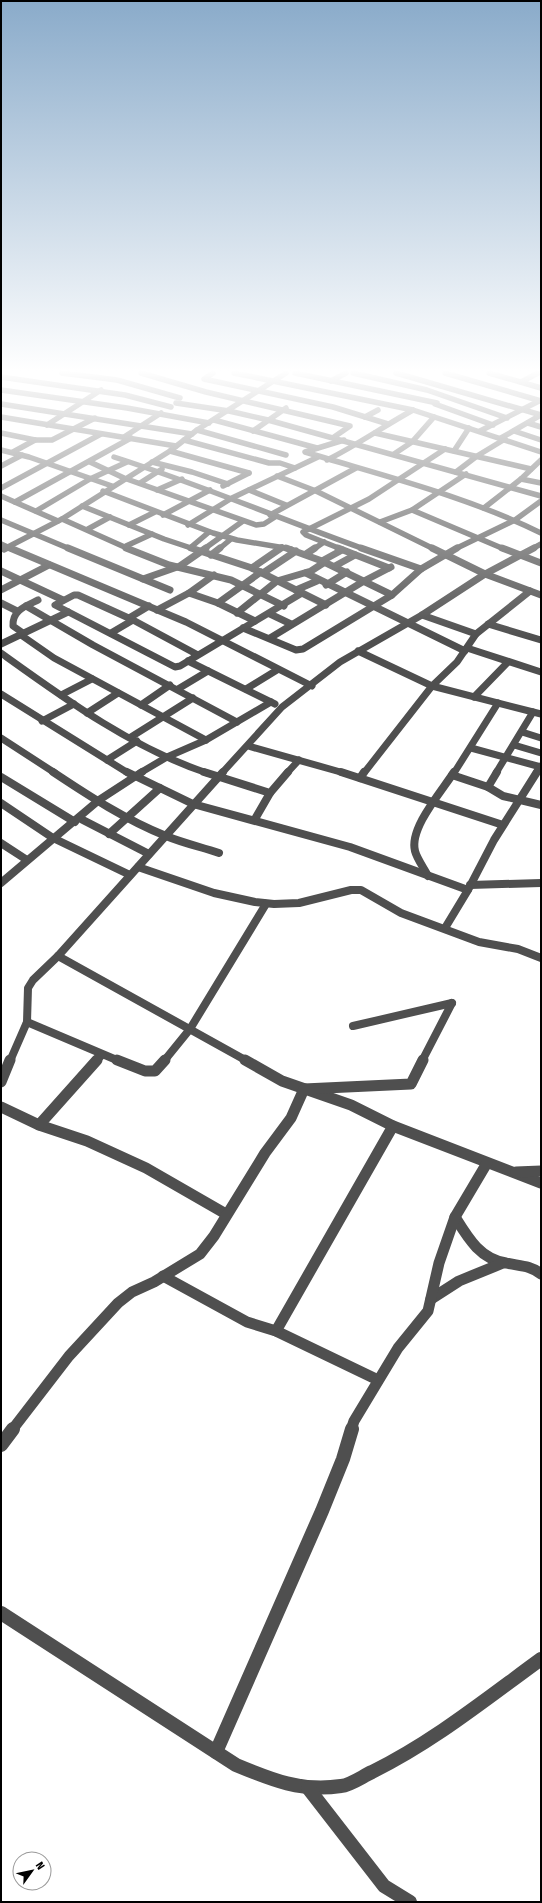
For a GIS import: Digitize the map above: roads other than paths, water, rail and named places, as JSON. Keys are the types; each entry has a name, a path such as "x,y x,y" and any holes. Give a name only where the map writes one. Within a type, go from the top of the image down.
{"street":[{"path":"43,462 70,473 112,486"},
{"path":"15,502 90,462 140,484 243,521 260,525 286,505 316,491 356,468"},
{"path":"36,512 90,479 127,462 182,479 232,498 272,516 421,569"},
{"path":"1,551 60,520 103,491 152,462 168,465 228,484"},
{"path":"163,515 187,501 228,484 247,474 248,472 212,462"},
{"path":"265,462 280,463 295,468"},
{"path":"188,525 232,498 308,462"},
{"path":"334,462 440,492 515,520 541,533"},
{"path":"389,568 342,550 304,534 303,532 308,528 377,494 424,462 541,496"},
{"path":"456,472 469,462"},
{"path":"501,462 531,469"},
{"path":"484,508 521,479 539,462"},
{"path":"1,488 47,463"},
{"path":"140,484 168,465"},
{"path":"380,522 412,510 466,474"},
{"path":"277,476 316,491 485,574 541,595"},
{"path":"157,490 182,479"},
{"path":"521,479 541,483"},
{"path":"47,485 54,488"},
{"path":"60,490 67,493"},
{"path":"249,490 286,505"},
{"path":"103,491 188,525 231,539 296,550 335,566 392,595"},
{"path":"2,497 36,512 88,529 159,562 214,575 243,584 284,606"},
{"path":"243,628 296,650 300,650 392,595 421,569 444,554 515,520 541,502"},
{"path":"82,506 190,548 262,572 326,605"},
{"path":"412,510 519,555 541,562"},
{"path":"129,524 155,512"},
{"path":"88,529 110,517"},
{"path":"1,520 170,590"},
{"path":"143,579 175,567 201,551 220,535 243,521"},
{"path":"190,548 209,532"},
{"path":"126,546 152,534"},
{"path":"211,554 231,539"},
{"path":"306,554 324,542"},
{"path":"1,544 158,610 222,640 277,670 312,686"},
{"path":"1,1082 27,1022 28,988 33,980 58,956 193,804 220,777 282,707 312,686 340,662 422,615 485,574 541,544"},
{"path":"252,568 282,547"},
{"path":"218,603 243,584 296,550"},
{"path":"237,613 277,581 306,573 342,550"},
{"path":"335,566 355,555"},
{"path":"270,638 364,581 401,562"},
{"path":"1,590 48,565"},
{"path":"1,571 63,600"},
{"path":"326,585 347,572"},
{"path":"306,573 317,581 374,605 407,623 466,650 541,672"},
{"path":"158,610 189,593 214,575"},
{"path":"198,655 131,619 78,595 74,595 55,605 111,633 173,667 178,667 255,621 284,606 299,592 317,581"},
{"path":"360,778 432,686 446,675 466,650 476,634 530,591"},
{"path":"189,593 218,603 255,621"},
{"path":"38,600 17,611 12,618 13,626 22,634 54,658 206,740"},
{"path":"1,603 17,611"},
{"path":"26,606 237,722"},
{"path":"111,633 149,606"},
{"path":"1,644 68,612"},
{"path":"270,614 291,624"},
{"path":"422,615 476,634"},
{"path":"488,624 541,640"},
{"path":"1,636 9,640"},
{"path":"358,652 432,686 537,713 522,732 488,786"},
{"path":"1,653 87,713 167,758 270,793"},
{"path":"188,661 282,707"},
{"path":"474,697 508,662"},
{"path":"246,689 277,670"},
{"path":"178,689 208,671"},
{"path":"61,695 92,679"},
{"path":"141,705 170,685"},
{"path":"87,713 118,693"},
{"path":"1,694 134,777 193,804 255,819 350,847 428,876 469,887 541,883"},
{"path":"107,760 162,716 194,698"},
{"path":"1,883 99,800 167,758 206,740 271,702"},
{"path":"428,876 415,851 415,839 425,815 471,748 498,703"},
{"path":"42,721 74,704"},
{"path":"522,732 541,738"},
{"path":"1,738 128,817 166,835 219,853"},
{"path":"514,745 541,754"},
{"path":"248,746 360,778 503,825"},
{"path":"445,928 503,825 541,767 471,748"},
{"path":"255,819 270,793 299,760"},
{"path":"452,775 488,786 497,794 541,805"},
{"path":"1,777 77,820 149,854"},
{"path":"532,779 541,781"},
{"path":"109,834 160,788"},
{"path":"1,803 53,838 130,875"},
{"path":"1,843 27,860"},
{"path":"138,867 222,894 266,904 292,904 351,890 361,890 401,914 445,928 478,942 518,949 541,958"},
{"path":"27,1022 102,1055 144,1071 155,1071 160,1068 190,1029 266,904"},
{"path":"58,956 282,1081 351,1105 393,1126 541,1183"},
{"path":"304,1088 411,1084 452,1004 353,1026"},
{"path":"39,1125 102,1055"},
{"path":"1,1445 69,1356 118,1303 132,1292 200,1254 214,1236 226,1214 265,1153 291,1118 304,1088"},
{"path":"1,1108 39,1125 87,1141 146,1168 226,1214"},
{"path":"276,1332 393,1126"},
{"path":"216,1752 239,1696 322,1511 343,1459 354,1421 398,1348 428,1311 439,1263 455,1217 487,1163"},
{"path":"514,1172 541,1171"},
{"path":"455,1217 474,1246 486,1258 503,1263 521,1264 535,1268 541,1274"},
{"path":"431,1299 459,1281 503,1263"},
{"path":"163,1276 246,1322 276,1332 378,1380"},
{"path":"1,1614 236,1765 276,1782 308,1788 343,1786 382,1768 428,1740 541,1659"},
{"path":"308,1788 384,1886 410,1902"}]}
